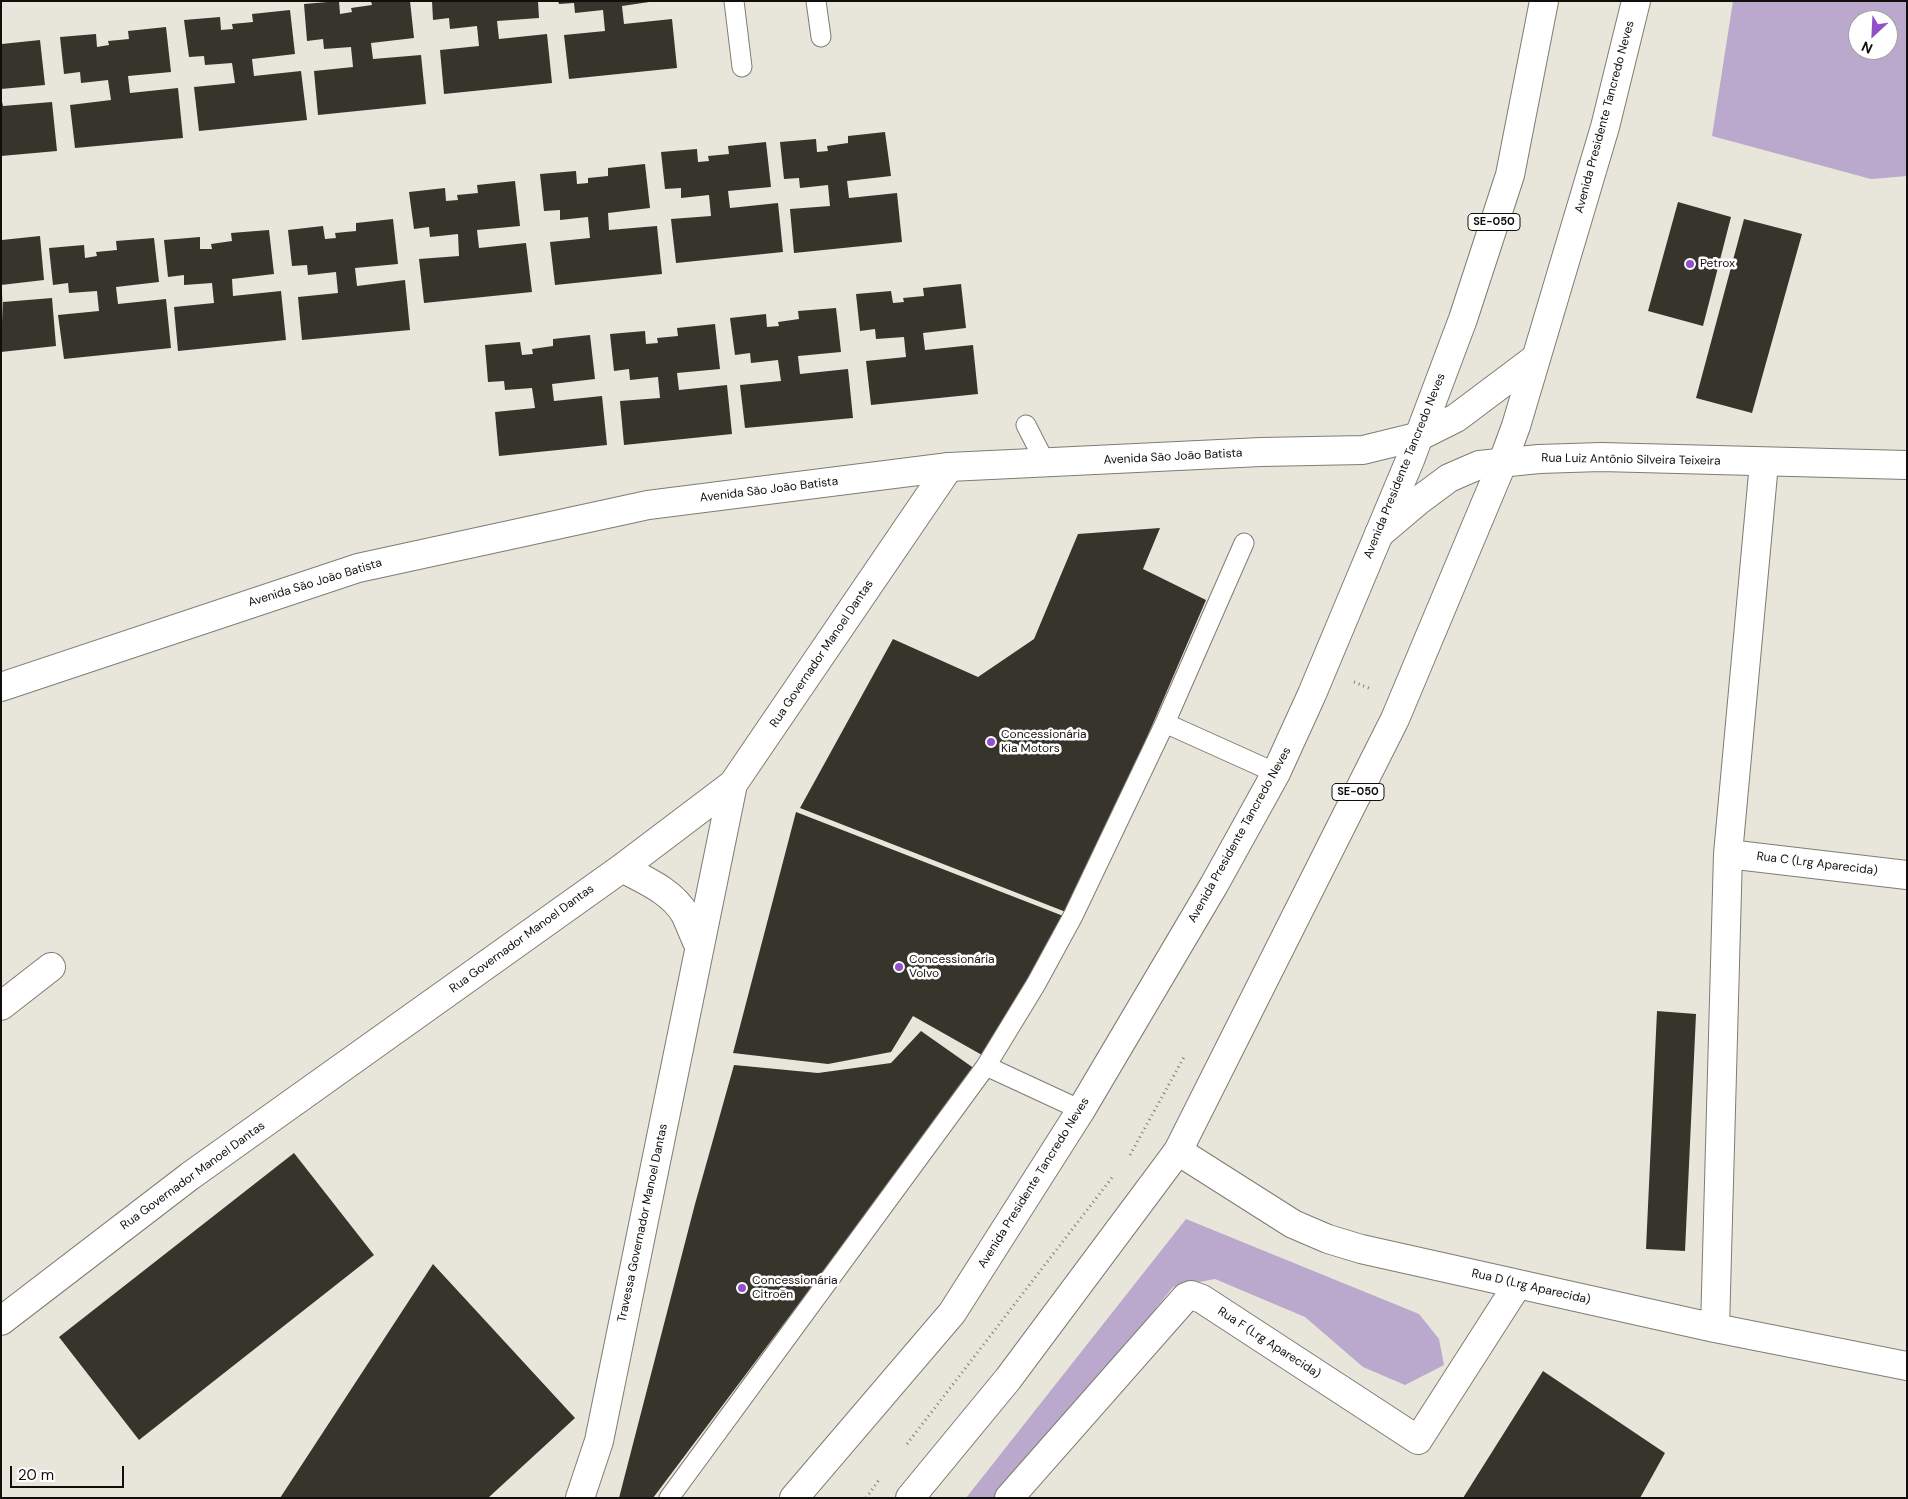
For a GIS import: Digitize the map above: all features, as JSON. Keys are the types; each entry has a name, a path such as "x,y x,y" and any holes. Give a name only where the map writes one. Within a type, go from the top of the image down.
{"street":[{"name":"Avenida Presidente Tancredo Neves","path":"794,1498 952,1313 1081,1110 1214,885 1276,773 1323,668 1420,436 1463,319 1510,175 1544,1"},
{"name":"Avenida Presidente Tancredo Neves","path":"910,1498 1008,1379 1178,1151 1401,704 1502,464 1536,358 1605,127 1636,1"},
{"name":"Avenida São João Batista","path":"1,687 340,574 417,554 648,505 949,467 1046,464 1261,452 1363,450 1420,436 1456,418 1536,358"},
{"name":"Rua Luiz Antônio Silveira Teixeira","path":"1379,534 1449,478 1479,465 1502,464 1539,458 1600,457 1764,463 1907,465"},
{"path":"1715,1328 1728,854 1764,463"},
{"name":"Rua Governador Manoel Dantas","path":"1,1321 190,1176 622,868 733,784 949,467"},
{"name":"Travessa Governador Manoel Dantas","path":"580,1498 599,1440 733,784"},
{"name":"Rua C (Lrg Aparecida)","path":"1728,854 1907,875"},
{"path":"622,868 671,897 684,913 699,946"},
{"path":"1,1006 50,967"},
{"name":"Rua D (Lrg Aparecida)","path":"1178,1151 1293,1224 1328,1239 1361,1249 1715,1328 1907,1366"},
{"name":"Rua F (Lrg Aparecida)","path":"1009,1498 1186,1297 1197,1296 1418,1440 1518,1284"}],"lane":[{"path":"734,1 742,67"},
{"path":"816,1 821,37"},
{"path":"1026,425 1046,464"},
{"path":"669,1498 986,1066 1074,916 1165,723 1244,543"},
{"path":"1165,723 1276,773"},
{"path":"986,1066 1081,1110"}],"path":[{"path":"1323,668 1401,704"}],"shaded area":[{"path":"1733,1 1907,1 1907,176 1871,179 1712,136"},
{"path":"1186,1219 1419,1314 1439,1339 1444,1365 1405,1385 1363,1367 1305,1317 1215,1279 1173,1287 1003,1498 966,1498"}],"building":[{"path":"339,1 340,14 352,12 351,8 372,5 371,1 410,1 414,38 371,43 373,59 421,55 426,104 318,115 314,71 353,67 351,47 324,49 323,39 307,41 304,4"},
{"path":"432,1 538,1 539,18 497,21 499,39 547,34 552,83 444,94 440,50 479,46 477,26 450,29 449,18 433,20"},
{"path":"558,1 656,1 622,6 624,24 672,19 677,68 569,79 564,35 605,31 603,10 575,13 574,3 559,4"},
{"path":"290,10 295,54 252,59 254,76 301,71 307,120 199,131 194,87 235,83 232,63 205,65 204,56 189,57 184,20 220,17 221,30 233,29 232,24 253,22 252,14"},
{"path":"166,27 171,72 128,76 130,93 178,88 183,138 75,148 70,105 111,100 108,80 81,83 80,72 64,74 60,37 96,34 97,47 109,45 108,41 129,39 128,31"},
{"path":"40,40 45,85 1,89 2,44"},
{"path":"1,97 3,106 52,102 57,151 1,156"},
{"path":"885,132 891,176 847,181 849,198 897,193 902,242 794,253 790,209 830,206 828,185 800,188 799,178 784,179 780,142 816,139 817,152 828,151 827,146 848,143 848,136"},
{"path":"766,142 771,187 728,191 730,208 778,203 783,252 676,263 671,219 711,216 709,195 681,198 681,188 665,189 661,152 697,149 698,162 709,161 708,156 729,154 728,146"},
{"path":"645,164 650,208 608,213 609,230 657,226 662,274 555,285 550,242 590,238 588,217 560,220 560,210 544,211 540,174 576,171 577,184 588,183 588,178 608,176 608,168"},
{"path":"515,181 520,226 477,230 479,248 526,243 532,292 424,303 419,259 459,256 458,234 430,237 429,227 414,229 409,192 445,188 446,201 458,200 457,195 478,193 477,185"},
{"name":"Petrox","path":"1678,202 1731,217 1703,326 1648,311"},
{"path":"393,219 398,264 355,268 357,286 405,280 410,330 302,340 298,297 338,293 336,272 308,275 307,265 292,266 288,230 323,226 325,239 336,238 335,233 356,231 356,223"},
{"path":"1744,219 1802,234 1752,413 1696,398"},
{"path":"269,230 274,274 232,279 233,296 281,291 286,340 178,351 174,307 214,303 212,283 184,285 184,275 168,277 164,240 200,237 200,249 212,249 211,244 232,241 231,233"},
{"path":"40,236 44,280 1,285 2,240"},
{"path":"154,238 159,282 116,287 118,304 166,299 171,348 64,359 58,315 99,311 97,291 69,293 68,283 53,285 49,248 84,245 85,258 97,256 96,252 117,250 116,241"},
{"path":"961,284 966,328 923,333 925,350 973,345 978,394 871,405 866,361 906,357 904,337 876,339 875,329 860,331 856,294 891,291 893,303 904,302 903,298 924,296 923,288"},
{"path":"3,293 3,302 52,298 56,346 1,352"},
{"path":"836,308 841,352 798,356 800,374 848,369 853,418 745,428 740,385 781,381 778,360 751,363 750,353 735,355 730,318 766,314 767,327 779,326 778,322 799,319 798,311"},
{"path":"715,324 720,369 677,373 679,390 727,385 732,434 624,445 620,401 660,398 658,377 630,380 629,369 614,371 610,334 645,331 646,344 658,343 657,338 678,336 677,328"},
{"path":"590,335 595,379 552,384 554,401 602,396 607,445 499,456 495,412 535,408 532,388 505,390 504,381 488,382 485,345 520,342 522,355 533,354 532,349 553,346 553,339"},
{"name":"Concessionária Kia Motors","path":"1160,528 1143,569 1206,600 1071,914 800,808 893,639 978,677 1034,639 1078,534"},
{"name":"Concessionária Volvo","path":"796,812 1071,919 989,1059 913,1016 891,1052 828,1064 733,1053"},
{"path":"1657,1011 1696,1014 1685,1251 1646,1249"},
{"name":"Concessionária Citroën","path":"921,1031 975,1069 653,1498 619,1498 695,1204 734,1065 818,1073 891,1063"},
{"path":"294,1153 374,1255 139,1440 59,1337"},
{"path":"433,1264 575,1418 488,1498 280,1498"},
{"path":"1543,1371 1665,1453 1640,1498 1463,1498"}],"place":[{"name":"Petrox","path":"1690,264"},
{"name":"Concessionária Kia Motors","path":"991,742"},
{"name":"Concessionária Volvo","path":"899,967"},
{"name":"Concessionária Citroën","path":"742,1288"}]}
